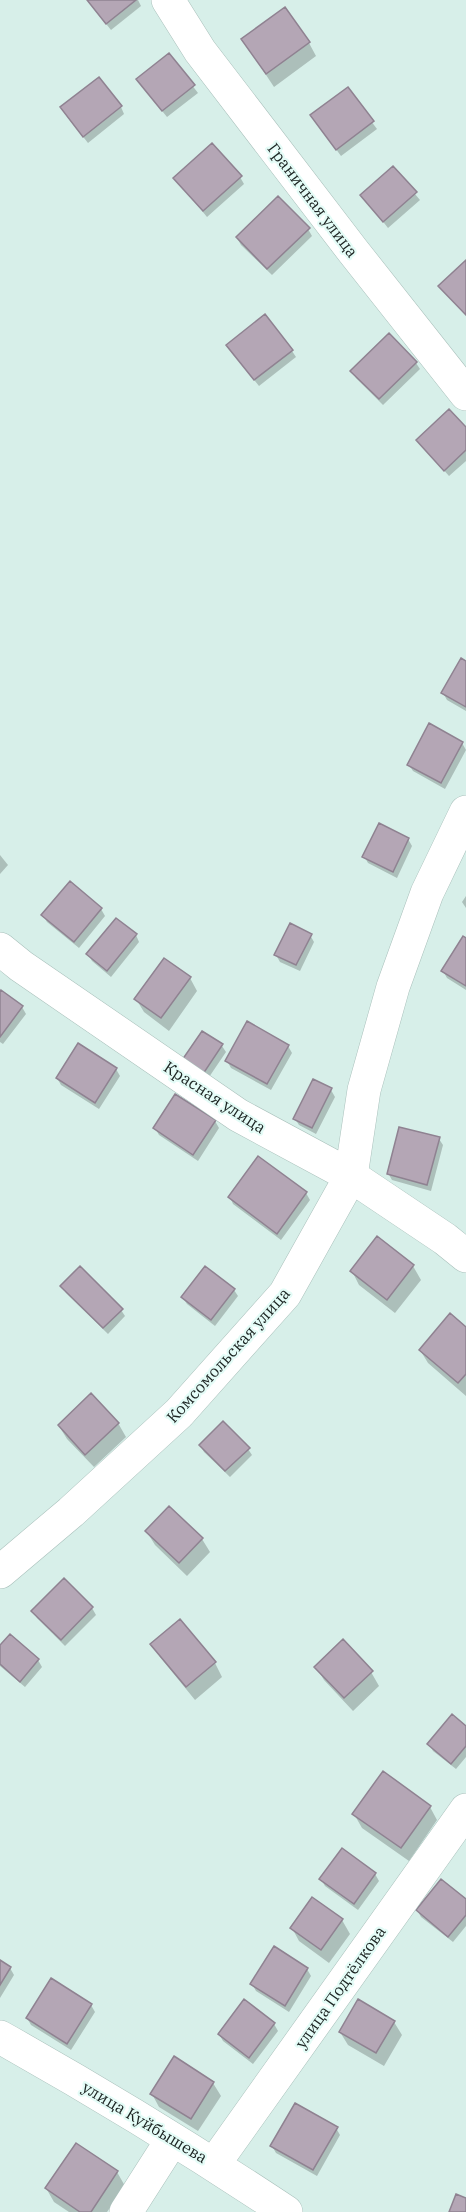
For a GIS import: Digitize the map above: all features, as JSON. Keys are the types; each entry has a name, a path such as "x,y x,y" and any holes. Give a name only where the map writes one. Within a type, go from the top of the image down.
{"street":[{"name":"Граничная улица","path":"168,0 208,61 345,242 466,393"},
{"name":"Комсомольская улица","path":"0,1572 71,1512 179,1413 285,1294 351,1176 364,1090 393,987 427,893 466,812"},
{"name":"Красная улица","path":"0,949 21,966 238,1115 351,1176 445,1239 466,1256"},
{"name":"улица Подтёлкова","path":"214,2164 466,1810"},
{"name":"улица Куйбышева","path":"0,2037 102,2094 286,2212"},
{"path":"126,2212 172,2140"}],"building":[{"path":"87,0 136,0 106,24"},
{"path":"285,7 310,42 266,74 241,39"},
{"path":"169,53 195,85 162,111 136,79"},
{"path":"99,77 122,106 83,137 60,107"},
{"path":"348,87 374,121 336,150 310,115"},
{"path":"212,143 242,176 203,211 173,178"},
{"path":"393,166 417,192 383,222 360,195"},
{"path":"278,196 310,228 267,269 236,237"},
{"path":"466,260 466,315 438,286"},
{"path":"265,314 293,350 254,380 226,345"},
{"path":"389,333 417,362 379,399 350,371"},
{"path":"449,409 466,427 466,450 444,471 416,440"},
{"path":"461,658 466,661 466,707 441,693"},
{"path":"429,723 463,742 441,783 407,765"},
{"path":"379,823 409,838 393,872 362,857"},
{"path":"70,881 102,908 74,942 41,915"},
{"path":"116,918 137,934 107,971 86,954"},
{"path":"290,923 312,934 296,965 274,955"},
{"path":"463,936 466,938 466,986 441,971"},
{"path":"164,958 191,977 161,1018 134,999"},
{"path":"1,990 23,1006 0,1037 0,992"},
{"path":"247,1021 289,1045 267,1084 225,1061"},
{"path":"202,1031 223,1044 201,1077 180,1063"},
{"path":"78,1043 117,1068 95,1103 56,1078"},
{"path":"313,1079 332,1088 312,1128 293,1119"},
{"path":"175,1094 216,1120 193,1155 153,1128"},
{"path":"399,1127 440,1137 427,1185 387,1174"},
{"path":"258,1156 307,1192 277,1234 228,1197"},
{"path":"377,1236 414,1265 387,1300 350,1271"},
{"path":"80,1266 123,1309 103,1328 60,1286"},
{"path":"205,1266 235,1289 211,1320 181,1297"},
{"path":"450,1313 466,1327 466,1374 458,1383 419,1350"},
{"path":"91,1393 119,1423 85,1455 58,1425"},
{"path":"223,1421 250,1448 225,1471 199,1445"},
{"path":"169,1506 203,1538 179,1563 145,1531"},
{"path":"64,1578 93,1607 61,1640 31,1611"},
{"path":"180,1619 216,1662 186,1687 150,1644"},
{"path":"10,1634 39,1659 20,1682 0,1664 0,1645"},
{"path":"343,1639 373,1671 344,1698 314,1667"},
{"path":"452,1714 466,1726 466,1746 451,1764 427,1744"},
{"path":"383,1771 431,1806 401,1848 352,1814"},
{"path":"342,1848 376,1873 354,1904 319,1879"},
{"path":"441,1879 466,1899 466,1915 448,1937 416,1910"},
{"path":"312,1897 343,1919 321,1950 290,1928"},
{"path":"274,1946 308,1968 285,2006 250,1984"},
{"path":"0,1960 11,1967 0,1985"},
{"path":"51,1978 92,2004 67,2044 26,2018"},
{"path":"244,1999 275,2023 249,2058 218,2034"},
{"path":"358,1999 395,2021 376,2053 339,2032"},
{"path":"174,2056 214,2082 191,2119 150,2094"},
{"path":"295,2103 338,2127 313,2170 270,2146"},
{"path":"76,2143 118,2171 91,2212 80,2212 45,2188"},
{"path":"456,2194 466,2198 466,2212 449,2212"}]}
